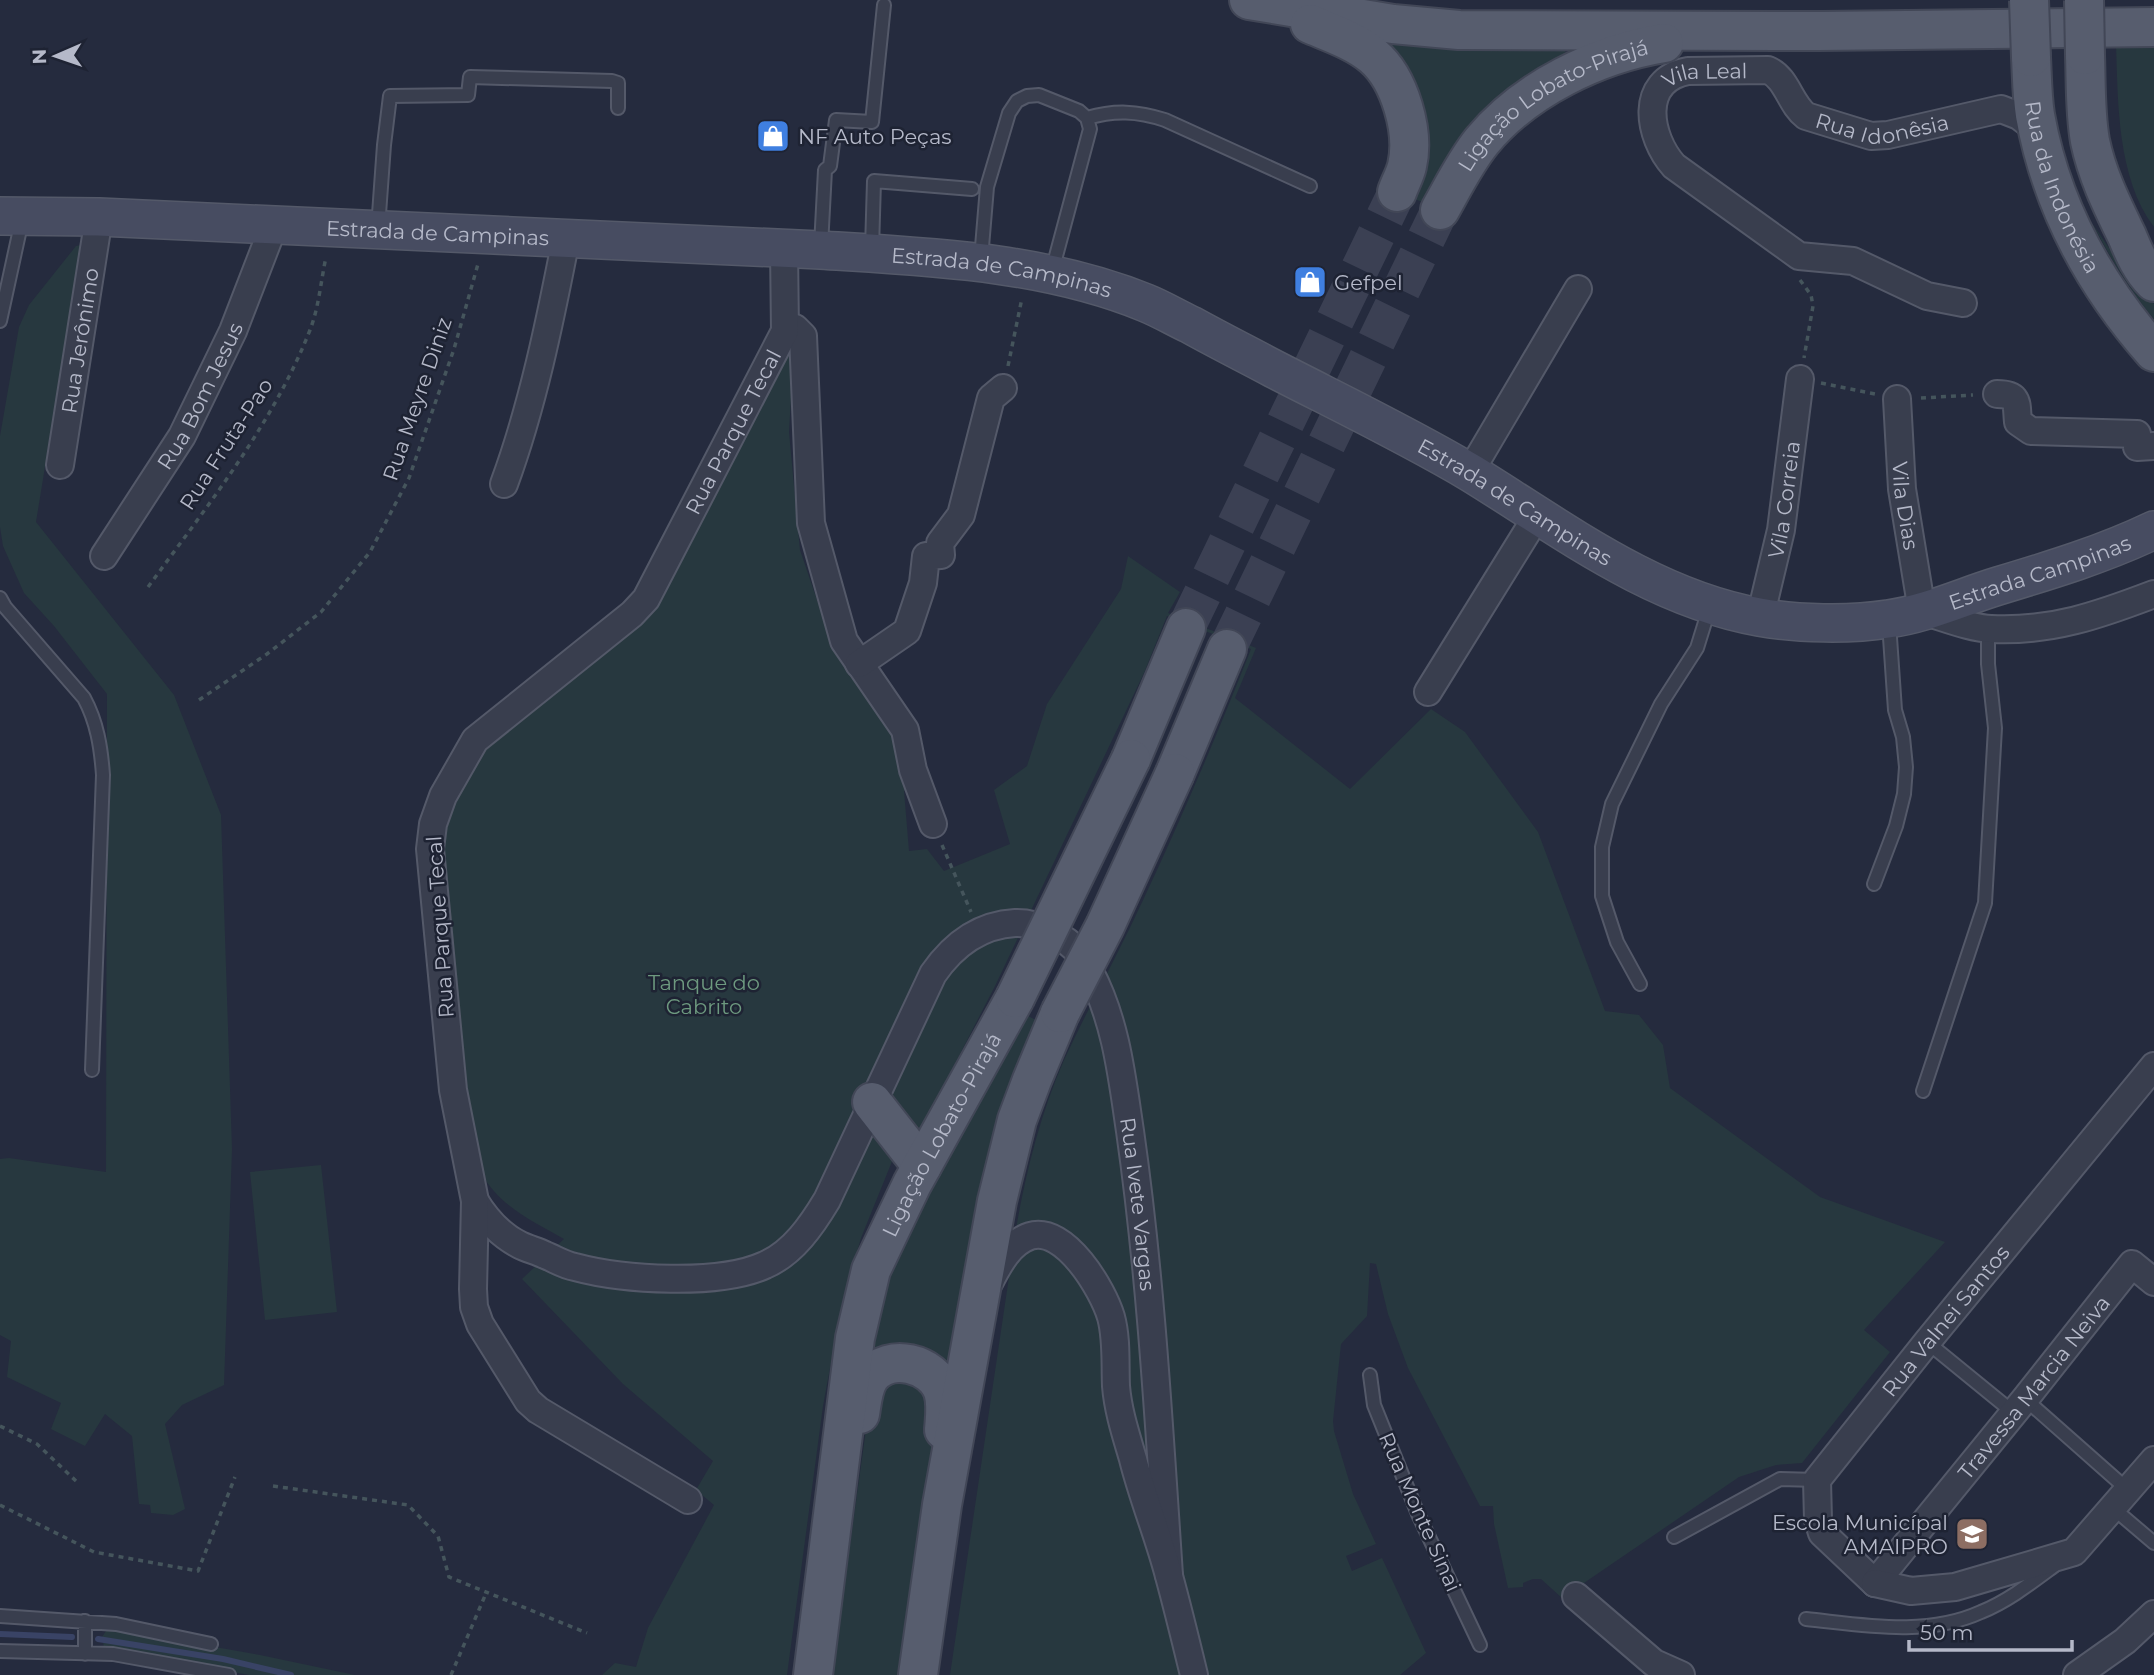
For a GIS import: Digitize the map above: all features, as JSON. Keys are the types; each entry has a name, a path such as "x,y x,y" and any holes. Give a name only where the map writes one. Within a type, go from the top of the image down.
{"main road":[{"path":"1234,0 1301,20 1335,34 1361,47 1385,69 1401,100 1407,121 1407,168 1397,192"},
{"path":"1249,0 1393,24 1459,30 1821,31 2154,27"},
{"name":"Rua da Indonésia","path":"2029,0 2033,95 2029,123 2085,257 2122,312 2154,352"},
{"path":"2084,0 2090,140 2105,190 2141,248 2135,256 2154,282"},
{"name":"Ligação Lobato-Pirajá","path":"1440,210 1480,143 1532,95 1566,75 1651,45 1821,31"},
{"name":"Estrada de Campinas","path":"11,216 99,217 785,248 981,262 1051,274 1149,304 1470,472 1537,516 1662,586 1710,606 1760,618 1809,622 1905,615"},
{"name":"Estrada Campinas","path":"1905,615 2079,562 2154,530"},
{"name":"Ligação Lobato-Pirajá","path":"813,1675 855,1338 871,1270 922,1166 1015,999 1131,759 1186,628"},
{"path":"918,1675 942,1505 977,1307 1017,1120 1060,1013 1105,926 1175,773 1227,649"},
{"path":"872,1102 922,1166"},
{"path":"831,1539 866,1384 877,1369 889,1364 914,1365 926,1370 943,1389 946,1404 942,1505"}],"street":[{"name":"Rua Idonêsia","path":"1768,70 1776,74 1806,116 1871,136 1888,135 1998,110 2029,123"},
{"name":"Vila Leal","path":"1768,70 1688,71 1676,73 1666,80 1657,92 1652,118 1664,155 1682,172 1799,256 1853,261 1927,296 1962,303"},
{"name":"Rua Jerônimo","path":"60,465 99,217"},
{"name":"Rua Bom Jesus","path":"104,556 182,436 233,331 274,225"},
{"path":"505,484 527,414 566,239"},
{"name":"Rua Parque Tecal","path":"688,1500 538,1410 528,1401 480,1324 472,1289 475,1201 453,1090 430,849 433,824 448,786 475,740 632,614 646,599 785,331 785,248"},
{"path":"1470,472 1578,289"},
{"name":"Rua Parque Tecal","path":"785,331 795,328 803,336 810,519 844,641 859,664"},
{"name":"Vila Correia","path":"1760,618 1781,530 1800,379"},
{"path":"933,824 913,770 905,730 859,664 907,631 923,583 926,556 941,555 940,544 961,515 991,398 1003,388"},
{"path":"1997,394 2014,397 2018,422 2031,431 2137,434 2137,447 2154,446"},
{"name":"Vila Dias","path":"1897,399 1905,615"},
{"path":"1428,692 1537,516"},
{"path":"1984,590 1988,629"},
{"path":"1905,615 1988,629 2053,627 2113,610 2154,594"},
{"name":"Rua Ivete Vargas","path":"475,1201 486,1219 502,1234 520,1245 573,1267 623,1275 709,1279 767,1265 792,1247 810,1227 827,1200 933,974 943,959 957,944 1000,924 1021,923 1062,937 1081,954 1108,1012 1126,1101 1144,1236 1154,1346 1169,1575"},
{"name":"Rua Valnei Santos","path":"1817,1480 2154,1066"},
{"name":"Rua Ivete Vargas","path":"977,1307 1009,1251 1030,1236 1047,1237 1069,1248 1079,1258 1107,1305 1112,1320 1119,1407 1139,1484 1169,1575 1194,1675"},
{"name":"Travessa Marcia Neiva","path":"1875,1583 2132,1264 2154,1282"},
{"path":"1817,1480 1818,1520 1822,1533 1875,1583 1910,1591 1955,1587 2074,1552 2154,1460"},
{"path":"1576,1596 1654,1663 1681,1675"},
{"path":"2077,1675 2125,1641 2154,1614"}],"lane":[{"path":"820,250 825,170 830,166 836,120 872,122 884,5"},
{"path":"378,229 390,96 468,95 470,77 612,81 618,83 618,108"},
{"path":"981,262 987,187 1009,113 1017,101 1027,96 1039,95 1079,111 1087,118 1090,128 1051,274"},
{"path":"1087,118 1123,111 1143,113 1165,120 1310,186"},
{"path":"872,253 874,181 972,189"},
{"path":"0,321 11,216"},
{"path":"0,598 84,698 97,731 103,775 92,1070"},
{"path":"1640,984 1617,942 1602,896 1602,848 1612,804 1661,704 1697,648 1710,606"},
{"path":"1874,884 1896,826 1904,794 1906,767 1903,737 1895,710 1905,615"},
{"path":"1923,1091 1984,903 1995,728 1988,664 1988,629"},
{"path":"1927,1342 2020,1406 2121,1499 2154,1543"},
{"name":"Rua Monte Sinai","path":"1370,1375 1374,1405 1418,1514 1480,1645"},
{"path":"1674,1537 1780,1479 1817,1480"},
{"path":"1805,1619 1896,1628 1939,1625 1980,1613 2015,1594 2074,1552"},
{"path":"0,1616 116,1625 211,1644"},
{"path":"85,1621 85,1654"},
{"path":"0,1651 113,1654 229,1675"}],"path":[{"name":"Rua Fruta-Pao","path":"148,587 218,492 271,411 311,328 333,227"},
{"name":"Rua Meyre Diniz","path":"199,700 267,654 321,612 370,552 409,478 454,349 486,235"},
{"path":"1794,274 1811,295 1813,306 1800,379"},
{"path":"1003,388 1022,297"},
{"path":"933,824 980,931"},
{"path":"0,1426 37,1444 76,1481"},
{"path":"0,1505 94,1552 198,1570 235,1477"},
{"path":"273,1486 408,1505 438,1536 449,1577 587,1633"},
{"path":"451,1675 487,1591"}],"green space":[{"path":"1367,36 1423,45 1476,49 1564,48 1566,54 1526,77 1495,105 1427,204 1410,197"},
{"path":"2116,44 2154,46 2154,227 2142,207 2126,163 2119,114"},
{"path":"2092,223 2135,286 2154,304 2154,319 2120,273"},
{"path":"86,244 67,332 36,522 174,695 221,815 232,1149 224,1385 182,1405 165,1424 185,1509 173,1515 151,1513 150,1505 139,1504 132,1436 105,1414 85,1446 51,1429 61,1403 7,1377 11,1341 0,1335 0,1159 106,1172 107,694 54,626 24,593 3,546 0,527 0,436 19,327 29,305 76,246"},
{"name":"Tanque do Cabrito","path":"786,355 792,357 793,363 789,432 800,550 829,635 896,741 910,789 904,791 909,851 927,849 944,871 1010,844 994,790 1027,766 1047,704 1121,589 1128,556 1180,592 1168,613 1256,648 1235,698 1350,789 1431,709 1465,732 1538,832 1605,1011 1639,1015 1663,1045 1670,1088 1820,1197 1945,1242 1864,1330 1890,1352 1802,1463 1776,1465 1739,1477 1562,1598 1541,1579 1523,1583 1523,1587 1508,1588 1494,1524 1493,1506 1480,1506 1408,1368 1388,1314 1376,1264 1370,1263 1367,1316 1341,1344 1333,1421 1353,1494 1376,1544 1346,1556 1352,1571 1382,1558 1426,1653 1400,1675 950,1675 1017,1223 1036,1140 1064,1060 1158,867 1251,649 1167,616 1144,673 995,986 926,1120 893,1159 861,1238 842,1304 823,1406 787,1675 602,1675 615,1663 636,1667 648,1628 714,1505 696,1490 713,1461 623,1384 522,1279 564,1239 518,1212 498,1195 482,1174 471,1142 442,863 446,831 458,793 483,750 649,616 717,493"},
{"path":"1024,1014 1040,1022 955,1375 866,1364 887,1281 903,1237"},
{"path":"321,1165 337,1312 265,1320 250,1172"},
{"path":"887,1379 925,1385 934,1431 897,1675 832,1675 868,1415"},
{"path":"108,1628 355,1675 249,1675 104,1648 102,1637"}],"waterway":[{"path":"0,1634 72,1637"},
{"path":"98,1639 223,1659 291,1675"}],"tunnel":[{"path":"1186,628 1397,192"},
{"path":"1227,649 1440,210"}],"place":[{"name":"NF Auto Peças","path":"773,136"},
{"name":"Gefpel","path":"1310,282"},
{"name":"Escola Municípal AMAIPRO","path":"1972,1534"}]}
